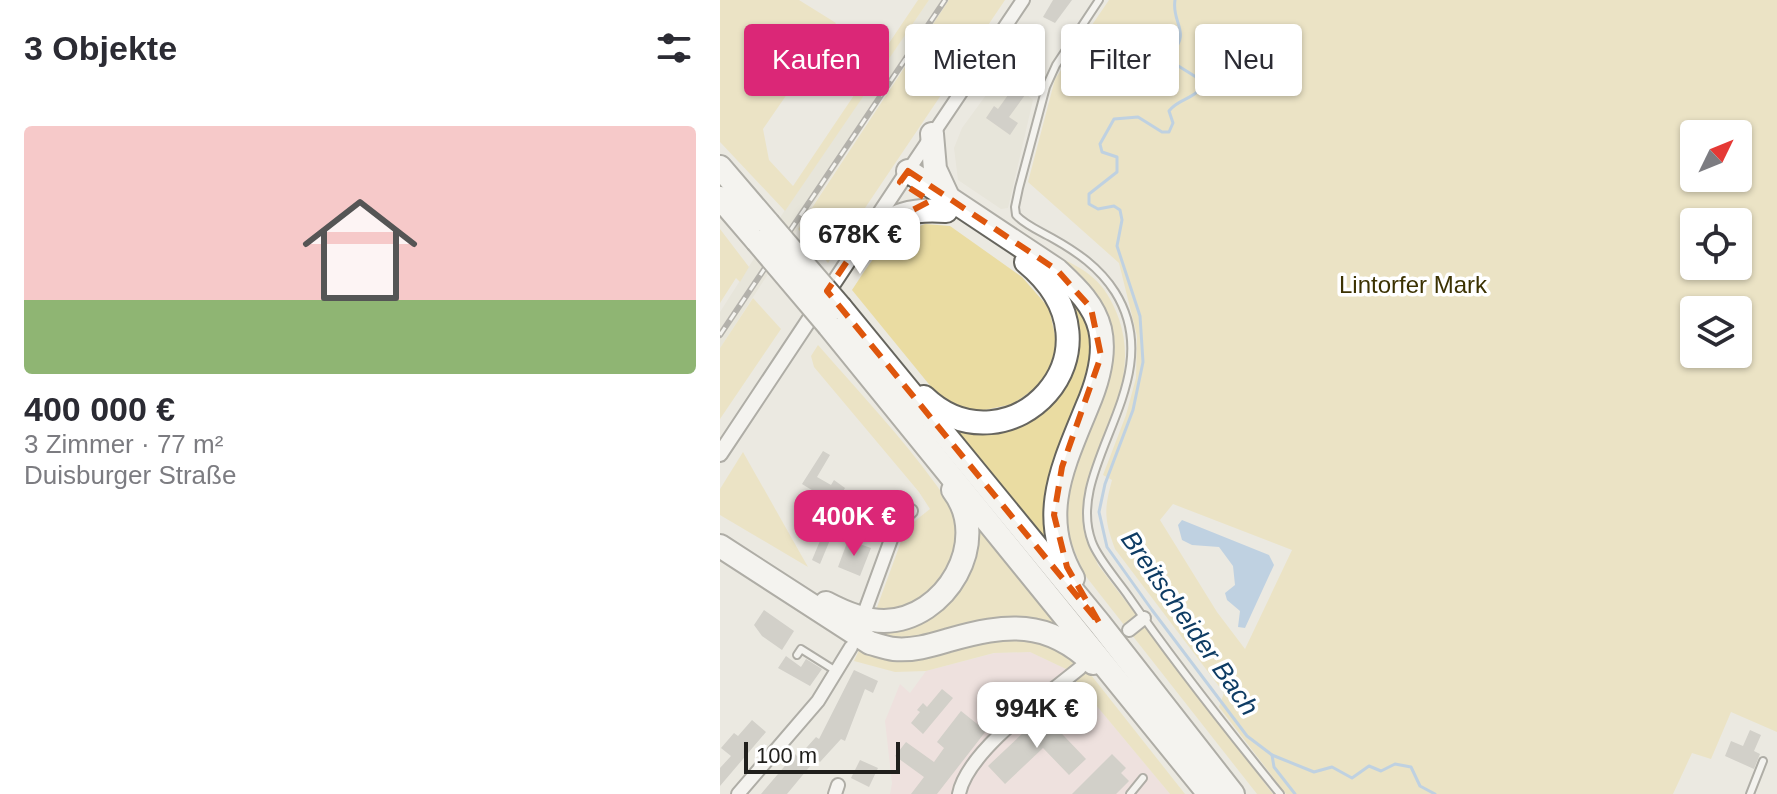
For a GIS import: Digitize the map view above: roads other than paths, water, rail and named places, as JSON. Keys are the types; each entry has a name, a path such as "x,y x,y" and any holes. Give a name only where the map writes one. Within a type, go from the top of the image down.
{"highway":[{"path":"932,134 935,169 947,205"},
{"path":"720,167 762,232 1100,624 1233,794"},
{"path":"835,317 866,328 934,407 958,419 979,422 1021,415 1040,402 1056,381 1068,354 1067,324 1059,299 1042,276 904,176"},
{"path":"720,198 762,232"},
{"path":"865,235 905,212 947,205 1057,270 1077,288 1091,308 1100,330 1101,356 1096,385 1062,467 1054,515 1067,567 1100,624"},
{"path":"835,317 917,432 1209,794"},
{"path":"720,532 843,612 885,621 925,609 942,596 956,578 965,552 966,532 965,516 957,495 920,447 917,432"},
{"path":"724,550 870,643 895,649 922,647 987,629 1014,626 1044,632 1081,652 1136,715 1149,718"}],"street":[{"path":"720,454 1023,0"},
{"path":"866,608 897,523 911,511"},
{"path":"1129,630 1144,618"},
{"path":"738,794 818,701 851,647"},
{"path":"959,794 968,770 986,749 1080,668"}],"lane":[{"path":"1099,0 1056,65 1046,87 1015,207 1021,220 1099,270 1116,294 1128,320 1131,345 1126,392 1092,485 1087,513 1092,543 1144,618 1280,794"},
{"path":"797,655 801,649 836,671"},
{"path":"1750,794 1763,761"},
{"path":"1130,794 1143,778"}],"water":[{"path":"1182,520 1269,555 1274,565 1245,628 1238,627 1240,611 1227,600 1225,593 1235,585 1233,566 1219,547 1192,545 1182,540 1178,525"}],"waterway":[{"name":"Breitscheider Bach","path":"1175,0 1180,39 1171,53 1172,62 1196,77 1200,89 1169,111 1173,123 1169,132 1162,132 1138,117 1114,119 1100,144 1102,152 1117,157 1117,172 1089,194 1089,204 1098,209 1114,206 1120,210 1122,220 1117,246 1140,316 1143,362 1133,410 1105,484 1099,512 1107,547 1247,736 1272,755 1314,772 1332,767 1352,778 1369,766 1381,771 1395,764 1411,767 1420,786 1435,794"},
{"path":"1272,755 1274,767 1295,794"}],"railway":[{"path":"720,335 945,0"}],"park label":[{"name":"Lintorfer Mark","path":"1413,284"}]}
